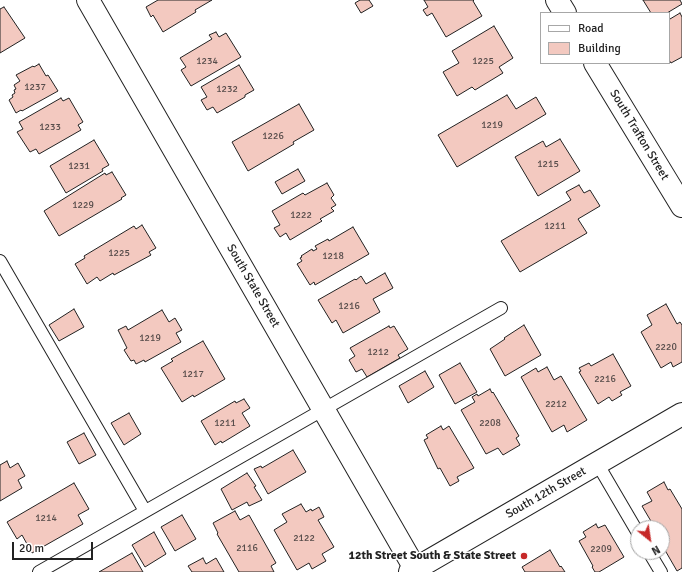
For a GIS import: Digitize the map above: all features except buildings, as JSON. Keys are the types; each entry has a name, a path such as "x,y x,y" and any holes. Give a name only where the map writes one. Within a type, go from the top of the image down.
{"street":[{"name":"South State Street","path":"88,0 324,409 414,571"},
{"path":"557,0 564,12"},
{"name":"South Trafton Street","path":"596,64 682,206"},
{"name":"South 12th Street","path":"414,571 682,414"}],"lane":[{"path":"0,261 145,511"},
{"path":"39,572 501,308"},
{"path":"597,463 630,520"},
{"path":"654,560 661,572"}],"place":[{"name":"12th Street South & State Street","path":"524,556"}]}
